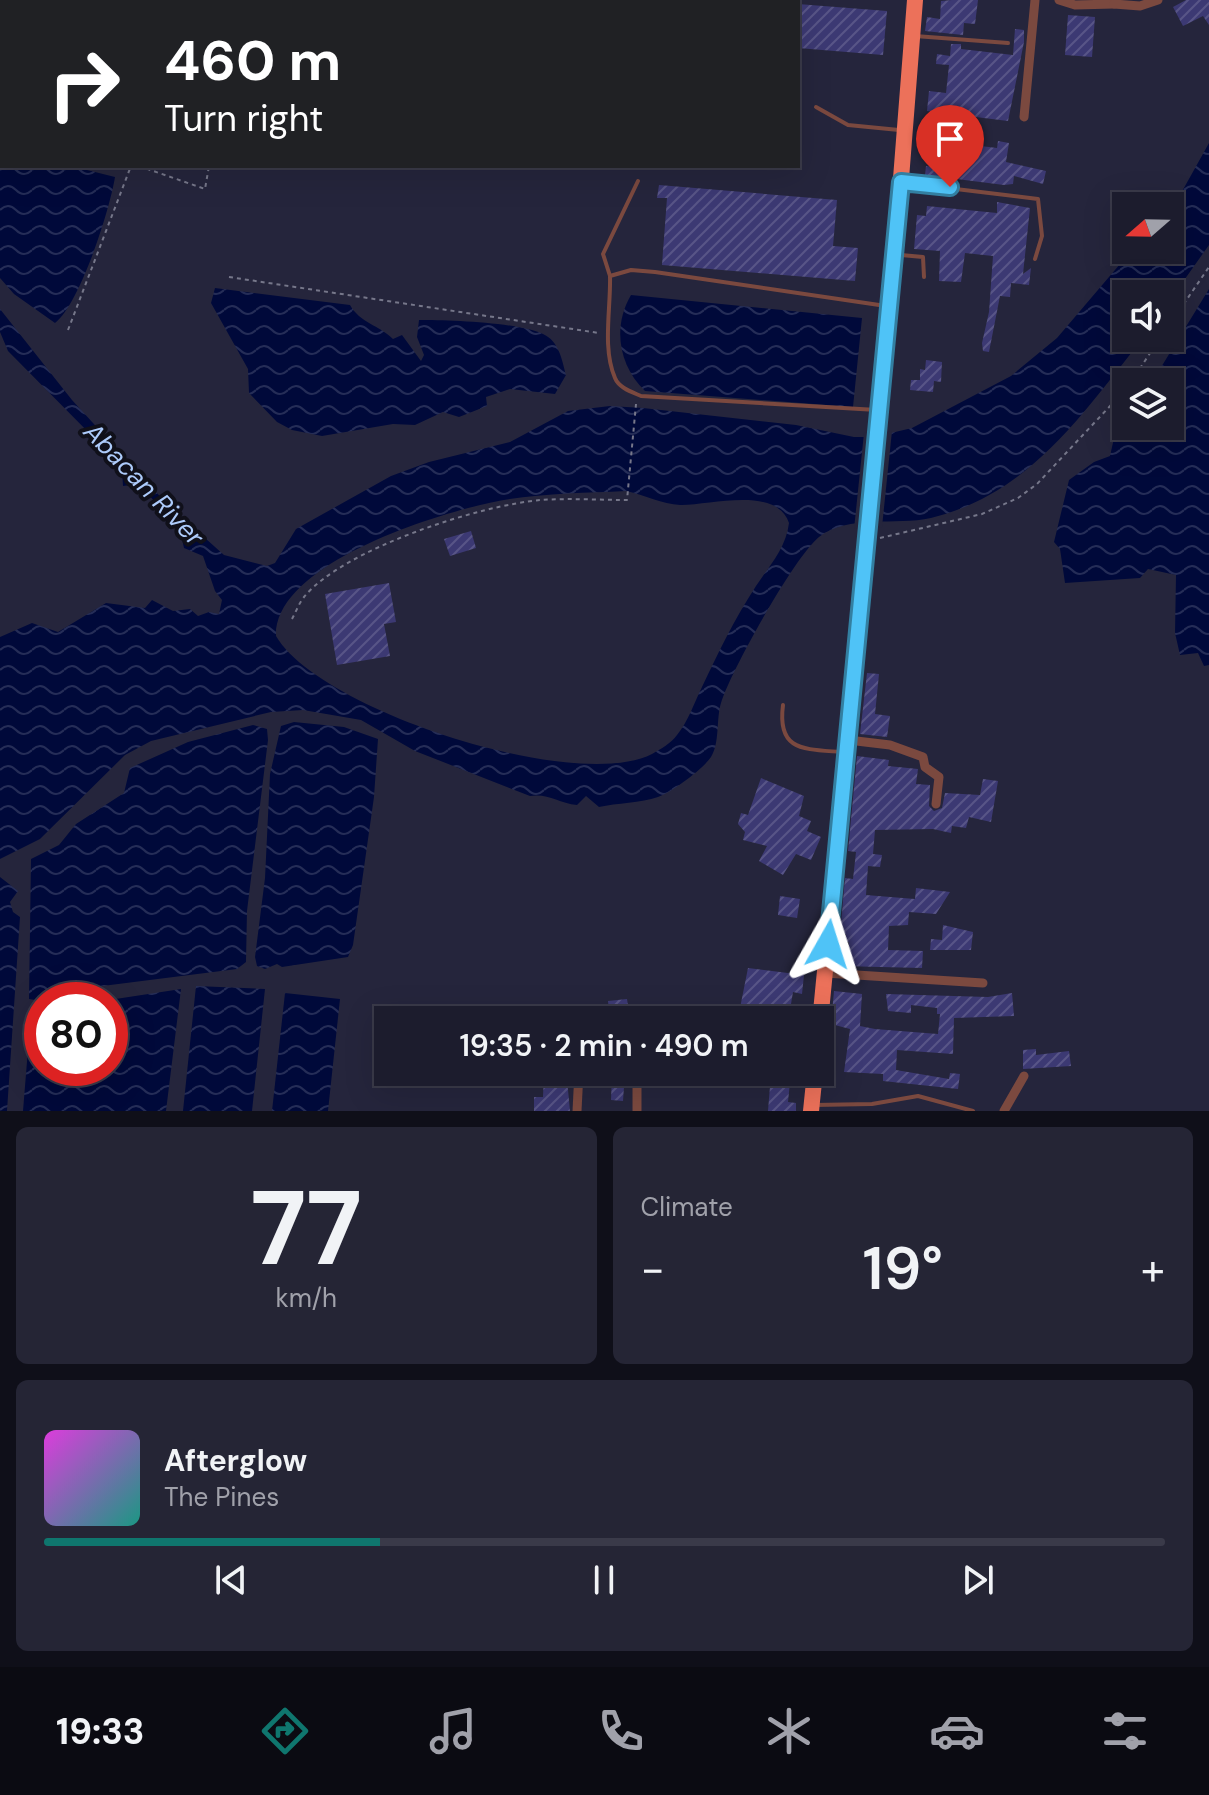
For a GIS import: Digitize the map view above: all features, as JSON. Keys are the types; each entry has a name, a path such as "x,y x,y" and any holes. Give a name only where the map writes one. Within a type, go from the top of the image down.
{"highway":[{"path":"822,1006 895,255 915,0"},
{"path":"812,1108 814,1086"}],"street":[{"path":"1024,117 1035,0"},
{"path":"1059,0 1075,5 1114,2 1140,6 1158,0"},
{"path":"848,746 890,745 923,757 925,767 939,777 936,804"},
{"path":"825,973 983,983"},
{"path":"1004,1111 1024,1076"},
{"path":"577,1111 578,1086"},
{"path":"637,1086 637,1111"}],"lane":[{"path":"913,36 1008,43"},
{"path":"816,107 848,125 905,131"},
{"path":"638,181 603,254 610,276 608,334 615,379 622,387 641,396 879,410"},
{"path":"901,182 1038,199 1042,236 1035,259"},
{"path":"895,255 923,257 924,277"},
{"path":"610,276 631,270 655,272 889,306"},
{"path":"783,705 780,728 787,740 811,749 848,746"},
{"path":"812,1108 872,1104 918,1096 973,1111"}],"path":[{"path":"68,330 130,168"},
{"path":"145,168 205,189 209,168"},
{"path":"1184,304 1209,267"},
{"path":"229,277 608,334"},
{"path":"868,534 982,514 1018,498 1037,484 1112,404"},
{"path":"292,619 304,597 333,574 359,556 400,539 495,507 541,500 627,500 634,407"}],"water":[{"name":"Abacan River","path":"1209,143 1209,245 1184,280 1112,280 1112,352 1132,352 1119,368 1112,368 1112,377 1076,422 1026,470 966,506 931,518 844,525 819,537 780,590 737,667 721,703 716,745 711,757 694,774 664,794 644,801 599,807 586,796 577,805 530,796 415,751 361,720 303,710 271,712 151,741 125,755 40,839 0,859 0,637 32,623 58,632 106,603 145,608 152,600 173,611 190,609 198,616 209,612 219,614 222,600 215,591 203,556 184,548 180,530 166,522 164,512 139,484 123,486 122,471 97,441 8,351 0,332 0,309 72,400 167,504 224,555 267,566 275,563 296,529 391,476 429,462 510,442 568,411 610,406 643,408 796,425 854,437 874,437 912,428 1011,376 1057,338 1120,264 1184,264 1182,192","holes":["626,491 667,503 756,501 782,511 789,523 781,548 734,623 684,724 672,741 652,754 616,763 567,762 511,753 451,737 394,716 342,691 301,664 276,636 283,609 303,585 332,563 368,544 444,515 504,500 565,494"]},
{"path":"0,168 79,168 115,177 107,211 84,277 65,313 55,323 14,294 0,278"},
{"path":"215,288 350,305 359,316 393,339 402,335 421,361 424,355 417,337 419,320 482,322 531,330 553,341 566,375 555,394 510,389 486,397 487,406 459,417 443,412 415,425 393,424 322,436 292,430 277,422 249,393 248,369 211,303"},
{"path":"1209,289 1209,665 1204,666 1198,653 1180,655 1175,633 1176,575 1148,569 1140,578 1065,583 1060,549 1054,542 1069,480 1094,462 1110,456 1114,440 1184,440 1184,368 1161,368 1170,352 1184,352 1184,330"},
{"path":"631,295 862,318 853,407 645,391 629,370 621,346 622,320"},
{"path":"294,722 344,727 378,739 374,797 353,945 348,957 282,967 277,964 265,969 257,966 255,957 265,878 270,774 281,726"},
{"path":"253,725 267,729 247,911 246,962 237,969 128,983 29,982 31,859 59,845 76,824 124,793 130,768 188,742"},
{"path":"0,877 18,891 10,902 13,912 20,917 7,1111 0,1111"},
{"path":"196,986 265,989 252,1111 183,1111"},
{"path":"181,989 166,1111 23,1111 25,1086 128,1086 128,997"},
{"path":"285,993 340,999 328,1111 272,1111"}],"pier":[{"path":"892,431 882,527 854,529 864,433"}],"building":[{"path":"978,0 975,24 964,23 963,35 925,31 927,17 940,19 941,1"},
{"path":"1186,0 1209,0 1209,25 1203,16 1183,26 1173,7"},
{"path":"800,4 887,11 883,55 800,48"},
{"path":"1068,15 1095,17 1092,57 1065,55"},
{"path":"1015,29 1024,30 1024,42 1008,121 927,111 929,91 946,93 949,65 936,64 937,54 950,56 951,44 961,44 961,49 1013,55"},
{"path":"940,141 997,148 998,141 1009,143 1006,162 1046,171 1043,184 1014,176 1013,184 1004,185 925,175 926,166 937,167"},
{"path":"659,185 837,200 833,246 858,248 855,281 662,265 667,198 657,198"},
{"path":"997,202 1030,208 1023,274 1031,268 1029,285 1011,283 1010,297 1000,296 989,352 983,351 982,343 989,312 993,256 965,253 961,282 939,281 940,251 914,249 917,215 926,216 927,206 997,213"},
{"path":"926,360 942,362 941,382 934,381 933,392 910,390 911,380 920,380 920,369 925,370"},
{"path":"471,531 476,548 450,556 444,539"},
{"path":"389,583 396,622 384,624 390,656 337,665 325,594"},
{"path":"867,673 879,674 875,714 890,716 887,737 860,734"},
{"path":"857,756 889,760 888,766 918,769 916,784 930,785 929,806 934,811 942,808 945,793 980,795 983,779 998,781 991,822 969,817 966,828 952,826 951,833 933,829 875,830 873,854 882,855 880,867 868,866 866,895 915,899 916,888 950,892 936,914 909,912 908,925 889,926 888,950 923,951 922,968 839,966 839,962 848,962 849,942 846,942 846,934 840,934 845,878 853,879 856,852 848,851"},
{"path":"761,778 804,796 799,816 811,821 807,831 821,837 811,860 796,854 783,875 759,861 767,846 743,840 745,832 738,824 741,813 748,815"},
{"path":"780,896 800,899 797,918 778,915"},
{"path":"943,925 973,932 971,950 930,950 931,939 942,940"},
{"path":"748,968 804,975 802,994 793,992 791,1006 740,1006"},
{"path":"834,991 862,994 860,1026 938,1034 940,1014 937,1014 937,1008 911,1005 911,1013 888,1011 886,994 988,997 1012,993 1014,1016 954,1018 953,1054 897,1050 896,1070 949,1079 950,1073 960,1074 958,1089 883,1081 883,1074 844,1072 850,1029 834,1025"},
{"path":"627,999 628,1006 609,1006 608,1001"},
{"path":"1036,1049 1036,1055 1069,1051 1071,1066 1023,1069 1023,1050"},
{"path":"543,1086 568,1086 570,1111 534,1111 534,1097 543,1097"},
{"path":"612,1086 630,1086 624,1087 623,1101 611,1100"},
{"path":"770,1086 790,1086 788,1102 796,1103 796,1111 768,1111"}],"route":[{"path":"828,944 901,182 950,187"}]}
